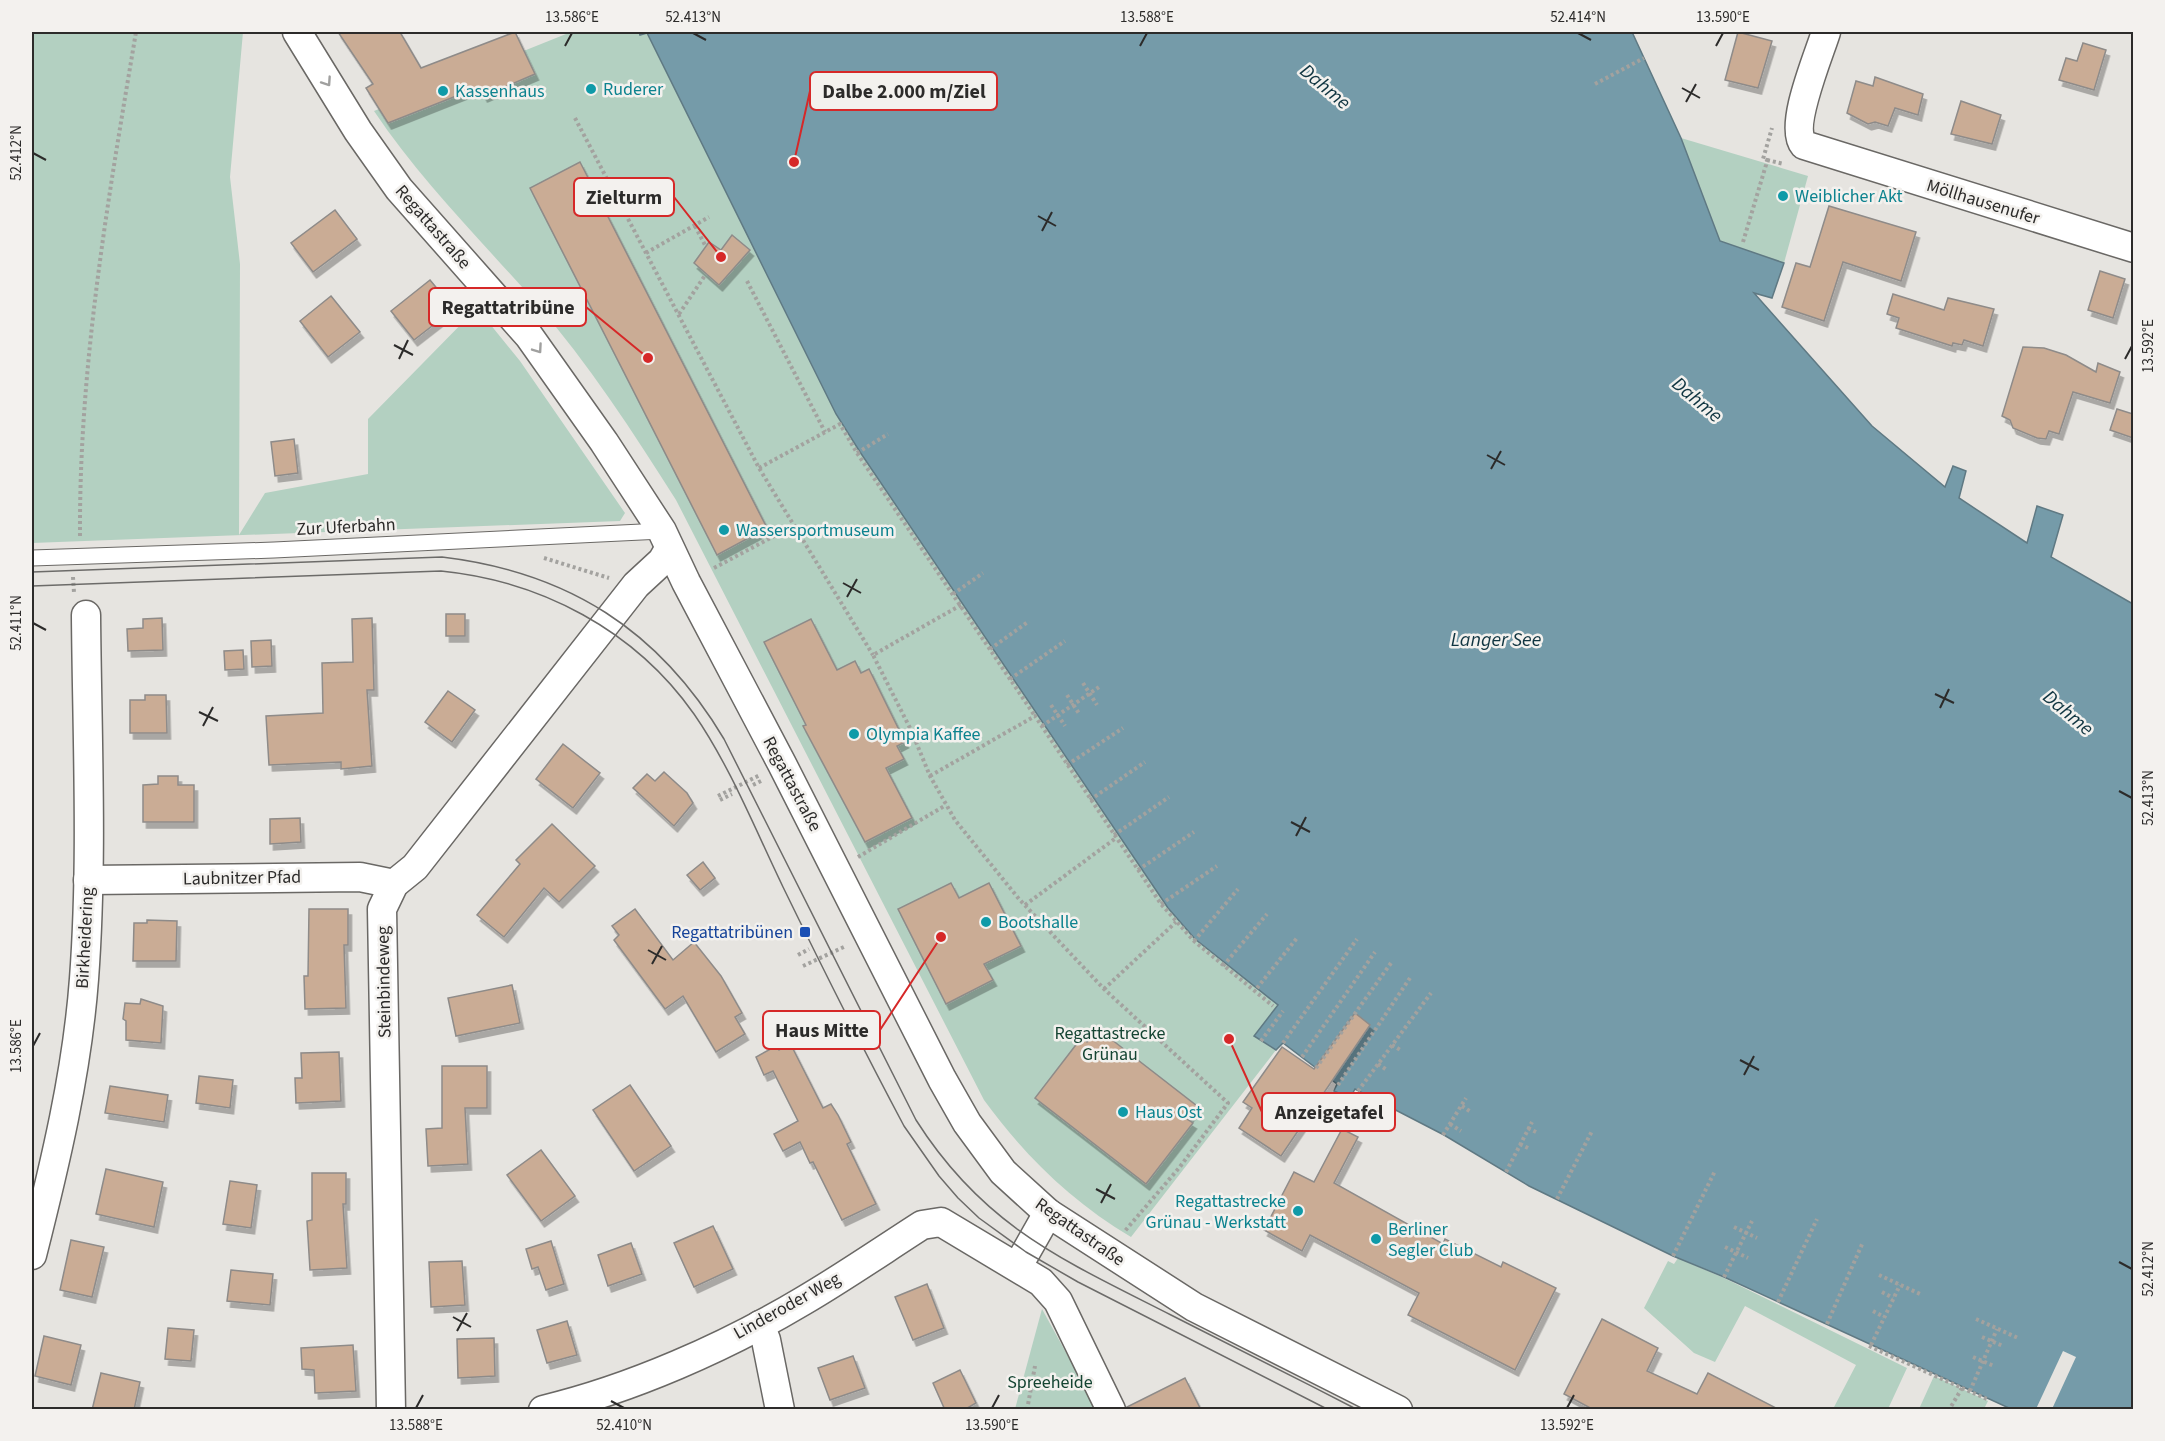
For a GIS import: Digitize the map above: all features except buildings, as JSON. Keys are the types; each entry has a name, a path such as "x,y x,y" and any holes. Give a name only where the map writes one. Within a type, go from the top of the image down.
{"street":[{"name":"Regattastraße","path":"297,32 358,131 399,189 529,336 604,442 666,540 968,1123 1004,1172 1048,1213 1194,1307 1398,1410"},
{"name":"Möllhausenufer","path":"1826,32 1798,121 1800,141 1824,153 2133,248"},
{"name":"Steinbindeweg","path":"390,1410 382,909 394,884 416,867 636,585 662,561 666,540"},
{"name":"Birkheidering","path":"32,1255 54,1166 75,1063 84,979 88,880 86,615"},
{"name":"Laubnitzer Pfad","path":"88,880 360,876 394,884"},
{"path":"1018,1266 1048,1213"},
{"name":"Linderoder Weg","path":"543,1410 655,1373 760,1325 922,1225 941,1222 1018,1266 1041,1282 1058,1301 1112,1410"},
{"path":"760,1325 766,1340 780,1410"}],"lane":[{"name":"Zur Uferbahn","path":"32,558 666,540"}],"path":[{"path":"81,558 80,466 87,366 110,187 136,32"},
{"path":"1595,84 1644,58"},
{"path":"575,118 759,468 873,656 911,730 930,776 955,820 1025,905 1104,989 1228,1103 1179,1167 1124,1232"},
{"path":"1743,242 1766,165 1767,160 1763,159"},
{"path":"646,253 709,218"},
{"path":"695,226 706,247"},
{"path":"679,314 706,274"},
{"path":"747,281 825,432"},
{"path":"759,468 840,424 856,453 961,605 1161,904 1194,940 1273,1006"},
{"path":"856,453 888,434"},
{"path":"714,568 793,526"},
{"path":"534,554 636,585"},
{"path":"953,594 983,573"},
{"path":"873,656 961,605"},
{"path":"990,649 1029,621"},
{"path":"1010,679 1065,641"},
{"path":"1083,683 1097,705"},
{"path":"1042,726 1099,687"},
{"path":"1066,695 1080,715"},
{"path":"1051,705 1065,726"},
{"path":"930,776 1035,716"},
{"path":"1067,765 1123,729"},
{"path":"1090,800 1146,762"},
{"path":"732,794 719,798 782,764"},
{"path":"1025,905 1169,797"},
{"path":"836,868 946,805"},
{"path":"1137,870 1194,832"},
{"path":"1161,904 1217,866"},
{"path":"1194,940 1238,889"},
{"path":"1223,966 1267,914"},
{"path":"1104,989 1176,922"},
{"path":"803,966 871,935"},
{"path":"1257,988 1297,938"},
{"path":"1283,1043 1357,939"},
{"path":"798,955 809,949"},
{"path":"1302,1057 1375,952"},
{"path":"1316,1068 1392,963"},
{"path":"1338,1084 1410,978"},
{"path":"1358,1091 1431,993"},
{"path":"1261,1041 1282,1011"},
{"path":"1392,1045 1402,1051"},
{"path":"1378,1064 1387,1070"},
{"path":"1443,1135 1467,1098"},
{"path":"1462,1106 1471,1112"},
{"path":"1506,1172 1532,1122"},
{"path":"1450,1124 1461,1131"},
{"path":"1528,1128 1538,1133"},
{"path":"1557,1199 1592,1131"},
{"path":"1520,1144 1530,1149"},
{"path":"1673,1256 1715,1171"},
{"path":"1778,1302 1817,1219"},
{"path":"1724,1277 1752,1221"},
{"path":"1734,1227 1757,1238"},
{"path":"1827,1324 1863,1242"},
{"path":"1725,1247 1748,1258"},
{"path":"1879,1275 1920,1294"},
{"path":"1900,1285 1870,1345 1988,1399"},
{"path":"1882,1292 1893,1298"},
{"path":"1873,1311 1884,1317"},
{"path":"1976,1319 2018,1338"},
{"path":"1970,1391 1997,1329"},
{"path":"1982,1337 2003,1346"},
{"path":"1973,1357 1994,1366"},
{"path":"1027,1410 1035,1366"},
{"path":"1949,1410 1962,1388"}],"green space":[{"path":"32,32 243,32 230,177 240,264 239,535 265,493 368,474 368,419 477,308 520,361 625,513 620,521 32,543"},
{"name":"Regattastrecke Grünau","path":"571,32 639,32 641,35 647,32 836,414 860,452 1168,908 1279,1005 1261,1041 1276,1050 1131,1237 1088,1208 1050,1176 1016,1140 984,1100 676,500 627,424 574,350 536,303 431,186 374,111"},
{"path":"1681,138 1808,176 1784,263 1720,241"},
{"path":"1678,1258 1724,1278 1907,1368 1888,1409 1833,1409 1856,1365 1745,1306 1715,1362 1694,1353 1644,1308 1668,1261 1674,1264"},
{"name":"Spreeheide","path":"1042,1309 1097,1409 1015,1409"},
{"path":"1934,1376 1988,1401 1984,1409 1919,1409"}],"water":[{"name":"Langer See","path":"639,32 1632,32 1681,138 1720,241 1784,263 1772,298 1754,293 1872,426 1945,487 1953,466 1966,471 1959,498 2027,543 2037,506 2063,515 2051,557 2133,604 2133,1409 2011,1409 1724,1277 1673,1256 1529,1186 1444,1135 1355,1089 1350,1098 1334,1091 1337,1084 1283,1043 1276,1050 1254,1036 1278,1005 1195,939 1168,908 860,452 836,414 647,33 640,35"}],"pier":[{"path":"2063,1351 2076,1357 2052,1409 2036,1409"}],"tram line":[{"path":"32,572 442,557 488,565 530,576 569,592 606,613 639,637 670,667 698,700 724,739 916,1120 942,1157 969,1188 1028,1237 1061,1257 1358,1410"},
{"path":"32,586 441,571 478,577 549,598 614,634 644,658 670,684 707,734 731,776 812,947 904,1126 939,1176 958,1198 979,1218 1026,1252 1078,1282 1329,1410"}],"place":[{"name":"Ruderer","path":"591,89"},
{"name":"Kassenhaus","path":"443,91"},
{"name":"Dalbe 2.000 m/Ziel","path":"794,162"},
{"name":"Weiblicher Akt","path":"1783,196"},
{"name":"Zielturm","path":"721,257"},
{"name":"Regattatribüne","path":"648,358"},
{"name":"Wassersportmuseum","path":"724,530"},
{"name":"Olympia Kaffee","path":"854,734"},
{"name":"Bootshalle","path":"986,922"},
{"name":"Regattatribünen","path":"805,932"},
{"name":"Haus Mitte","path":"941,937"},
{"name":"Anzeigetafel","path":"1229,1039"},
{"name":"Haus Ost","path":"1123,1112"},
{"name":"Regattastrecke Grünau - Werkstatt","path":"1298,1211"},
{"name":"Berliner Segler Club","path":"1376,1239"}],"water label":[{"name":"Dahme","path":"1325,87"},
{"name":"Dahme","path":"1697,400"},
{"name":"Dahme","path":"2068,713"}]}
